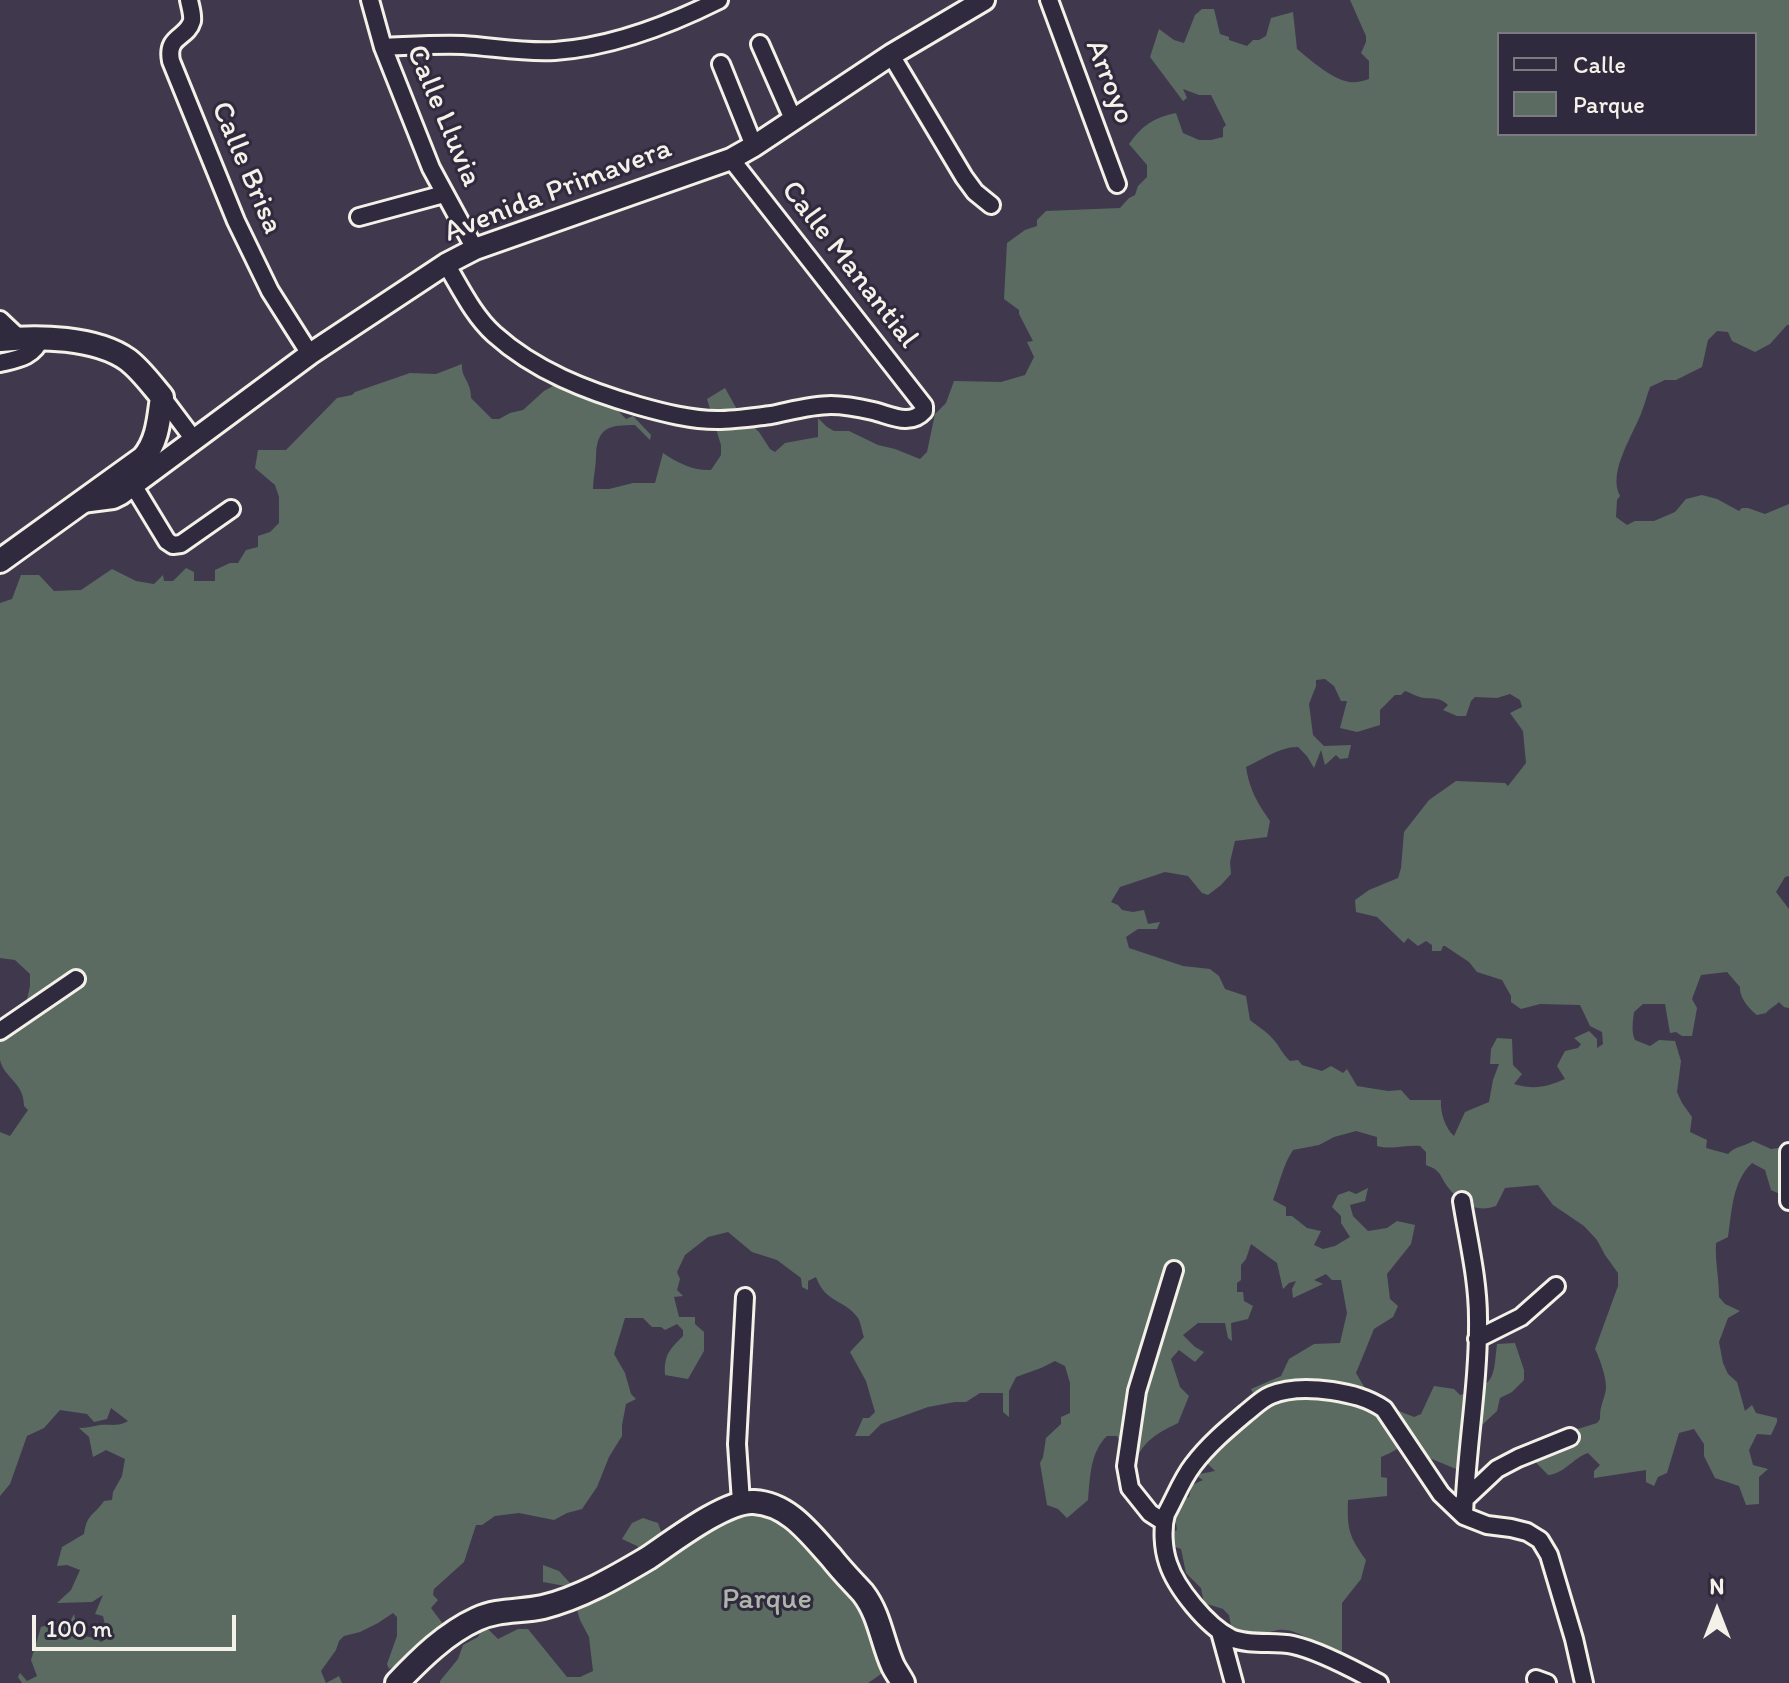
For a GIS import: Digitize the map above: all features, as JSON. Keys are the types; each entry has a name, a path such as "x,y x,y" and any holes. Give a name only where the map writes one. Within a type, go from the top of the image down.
{"main road":[{"path":"0,561 132,467 150,450 159,422 162,397 139,370 118,354 100,346 20,339"},
{"path":"397,1683 456,1631 473,1621 492,1614 543,1607 566,1600 623,1572 741,1502 761,1503 792,1516 811,1533 871,1603 893,1666 903,1683"}],"street":[{"name":"Calle Brisa","path":"189,0 191,23 173,41 171,61 236,221 270,291 310,354"},
{"name":"Calle Lluvia","path":"370,0 383,47 431,168 475,249"},
{"path":"383,47 442,45 534,52 580,48 682,18 719,0"},
{"name":"Avenida Primavera","path":"82,502 113,498 133,485 310,354 446,264 475,249 731,159 891,55 984,0"},
{"name":"Arroyo","path":"1049,0 1117,184"},
{"path":"760,44 793,119"},
{"path":"891,55 964,177 975,192 991,205"},
{"path":"721,64 754,146"},
{"name":"Calle Manantial","path":"446,264 492,332 545,370 597,393 661,412 715,420 828,405 909,419 923,413 924,406 731,159"},
{"path":"359,217 444,194"},
{"path":"0,320 35,349 28,355 0,363"},
{"path":"162,397 195,441"},
{"path":"133,485 167,541 173,545 181,544 231,509"},
{"path":"0,1031 76,979"},
{"path":"1789,1152 1789,1201"},
{"path":"1462,1201 1477,1291 1476,1374 1464,1508"},
{"path":"1164,1522 1150,1513 1130,1488 1126,1466 1137,1391 1174,1270"},
{"path":"1477,1339 1521,1317 1556,1286"},
{"path":"741,1502 737,1428 745,1297"},
{"path":"1379,1683 1299,1647 1237,1640 1220,1632 1180,1587 1168,1563 1164,1522 1192,1466 1231,1426 1263,1399 1274,1394 1301,1388 1337,1392 1374,1402 1384,1409 1441,1494 1487,1525 1511,1528 1540,1540 1549,1555 1584,1683"},
{"path":"1464,1508 1497,1469 1570,1437"},
{"path":"1220,1632 1234,1683"}],"green space":[{"path":"1350,0 1789,0 1789,325 1770,344 1755,352 1732,341 1728,332 1717,331 1708,340 1702,367 1676,380 1665,380 1650,387 1619,465 1617,486 1620,496 1616,517 1627,525 1635,521 1654,521 1675,512 1686,499 1702,495 1739,511 1748,508 1765,514 1789,504 1789,876 1785,877 1776,892 1789,909 1789,1008 1779,1002 1766,1013 1757,1015 1745,1002 1740,987 1727,972 1701,975 1692,999 1697,1008 1692,1036 1670,1033 1665,1004 1643,1004 1634,1012 1633,1026 1635,1040 1650,1046 1659,1040 1675,1041 1681,1061 1677,1092 1692,1117 1690,1132 1707,1140 1706,1148 1728,1154 1753,1141 1771,1149 1785,1147 1789,1198 1771,1190 1765,1170 1752,1163 1737,1188 1728,1237 1716,1243 1719,1297 1725,1304 1740,1311 1728,1318 1719,1342 1723,1363 1728,1374 1737,1382 1745,1411 1752,1405 1756,1413 1777,1418 1771,1435 1757,1434 1749,1450 1753,1465 1768,1469 1759,1477 1759,1504 1746,1505 1739,1486 1715,1478 1704,1456 1704,1444 1694,1429 1679,1433 1667,1473 1658,1477 1654,1486 1646,1482 1646,1470 1594,1478 1594,1471 1600,1465 1588,1453 1559,1472 1548,1475 1528,1454 1600,1419 1606,1384 1595,1349 1618,1286 1618,1273 1597,1240 1584,1226 1553,1205 1538,1185 1505,1188 1496,1206 1474,1207 1455,1195 1439,1173 1426,1165 1426,1152 1420,1146 1377,1146 1377,1137 1356,1131 1319,1145 1293,1150 1273,1200 1286,1207 1286,1216 1292,1216 1307,1228 1321,1231 1314,1245 1323,1249 1350,1237 1341,1223 1341,1216 1332,1207 1338,1195 1349,1191 1356,1194 1368,1188 1365,1201 1350,1205 1353,1216 1368,1231 1387,1228 1397,1221 1415,1225 1411,1244 1387,1274 1390,1299 1398,1306 1393,1317 1374,1329 1356,1373 1366,1390 1414,1417 1421,1414 1434,1386 1454,1389 1460,1395 1486,1383 1493,1373 1497,1344 1515,1343 1524,1380 1500,1398 1497,1411 1482,1425 1461,1471 1427,1457 1415,1439 1381,1457 1381,1477 1387,1478 1387,1496 1348,1500 1350,1532 1366,1560 1361,1579 1342,1603 1342,1655 1286,1630 1269,1632 1242,1643 1232,1631 1229,1615 1223,1609 1204,1603 1201,1588 1186,1573 1181,1549 1165,1543 1169,1534 1177,1530 1173,1504 1189,1497 1192,1485 1203,1480 1195,1475 1215,1471 1207,1463 1217,1431 1257,1401 1251,1389 1281,1376 1289,1359 1314,1344 1340,1343 1347,1313 1341,1280 1332,1280 1326,1274 1314,1280 1323,1284 1293,1298 1292,1289 1296,1281 1283,1289 1277,1263 1251,1244 1241,1265 1241,1280 1237,1283 1237,1292 1243,1292 1244,1301 1253,1306 1248,1319 1231,1323 1232,1341 1228,1338 1225,1323 1198,1323 1183,1335 1204,1352 1195,1362 1179,1350 1171,1359 1180,1387 1189,1396 1178,1423 1150,1440 1137,1457 1128,1457 1117,1436 1107,1436 1094,1457 1088,1500 1067,1518 1058,1509 1047,1505 1040,1463 1046,1438 1061,1424 1061,1417 1070,1413 1070,1383 1065,1366 1055,1361 1016,1377 1009,1391 1009,1417 1003,1412 1003,1393 980,1393 966,1402 928,1407 881,1424 869,1436 855,1436 863,1418 869,1418 875,1412 866,1381 850,1352 864,1337 858,1318 830,1297 816,1277 808,1281 808,1290 802,1287 801,1278 777,1260 752,1252 728,1232 708,1237 685,1255 677,1272 680,1279 677,1290 683,1296 674,1297 679,1317 695,1317 695,1324 704,1332 704,1351 688,1379 665,1375 668,1353 683,1336 683,1330 677,1324 665,1330 652,1327 643,1318 625,1318 614,1354 636,1399 626,1404 622,1436 609,1457 597,1487 582,1509 554,1520 519,1513 495,1516 482,1525 476,1525 464,1562 434,1589 433,1595 438,1600 431,1608 443,1624 431,1645 389,1669 387,1664 397,1636 397,1617 393,1613 360,1632 344,1636 321,1671 326,1683 22,1683 18,1677 20,1673 27,1681 37,1676 31,1660 41,1627 57,1622 69,1624 74,1614 78,1635 101,1642 108,1638 103,1616 95,1614 103,1595 92,1602 57,1603 71,1590 80,1570 67,1565 57,1566 62,1547 84,1534 91,1515 104,1501 112,1500 125,1459 106,1450 93,1457 89,1437 79,1428 118,1425 128,1421 111,1408 107,1419 94,1422 87,1414 60,1410 44,1428 27,1436 10,1484 0,1496 0,1132 10,1136 28,1110 21,1091 2,1066 0,1034 23,1018 30,974 15,960 0,958 0,603 12,599 21,575 39,575 54,591 81,590 112,569 136,581 154,584 163,575 164,581 173,581 186,568 194,572 194,581 215,581 215,570 238,563 246,550 258,547 258,536 270,532 279,523 279,497 275,485 255,468 258,450 286,450 337,398 410,373 436,374 462,364 471,398 492,419 523,410 544,391 560,382 601,393 626,419 633,416 651,435 650,440 635,425 611,427 602,433 597,446 593,489 655,483 663,453 686,466 711,470 721,455 721,445 707,399 725,388 739,413 775,452 785,443 818,437 818,418 834,431 849,431 920,459 927,452 935,414 946,403 954,381 1001,382 1025,375 1034,357 1027,342 1033,341 1019,310 1004,299 1007,243 1025,230 1037,226 1037,220 1046,211 1120,208 1135,195 1138,186 1147,177 1147,165 1129,144 1138,132 1161,117 1176,113 1183,133 1199,140 1223,137 1226,125 1211,95 1199,95 1183,89 1187,98 1183,101 1150,57 1159,29 1184,43 1195,15 1202,9 1214,9 1220,34 1247,46 1253,40 1266,36 1271,18 1293,12 1297,49 1328,73 1354,82 1369,79 1369,61 1361,53 1366,36","holes":["1325,679 1334,686 1341,701 1347,701 1340,728 1357,732 1380,725 1380,710 1395,695 1405,691 1442,701 1448,705 1443,710 1457,716 1466,716 1475,697 1497,698 1510,694 1520,700 1522,707 1510,713 1523,731 1526,763 1508,786 1505,783 1456,781 1429,800 1404,832 1398,878 1369,890 1355,900 1356,912 1377,917 1404,943 1408,938 1418,946 1426,941 1432,945 1432,951 1441,951 1445,946 1469,962 1477,972 1502,980 1511,1002 1521,1009 1540,1004 1580,1005 1590,1026 1602,1032 1603,1044 1597,1048 1597,1039 1589,1031 1574,1038 1581,1044 1578,1048 1565,1051 1557,1066 1565,1079 1534,1087 1514,1084 1522,1074 1513,1065 1512,1039 1497,1038 1491,1049 1490,1064 1499,1064 1489,1102 1465,1112 1454,1136 1444,1120 1441,1100 1410,1100 1401,1090 1357,1086 1347,1069 1343,1073 1331,1066 1322,1071 1302,1065 1298,1060 1290,1061 1270,1035 1250,1020 1246,996 1225,989 1219,976 1210,969 1183,966 1129,948 1126,937 1138,929 1157,929 1160,922 1148,924 1144,910 1122,910 1111,902 1120,887 1165,872 1188,876 1202,893 1208,895 1221,885 1231,874 1230,862 1235,841 1267,837 1270,821 1254,795 1246,767 1292,747 1298,747 1314,768 1321,750 1325,765 1336,755 1340,759 1348,758 1351,745 1324,746 1313,735 1309,704 1316,680"]},
{"name":"Parque","path":"791,1501 880,1606 891,1661 884,1672 868,1683 440,1683 458,1659 463,1645 478,1637 484,1625 498,1639 518,1629 528,1629 567,1677 580,1677 593,1671 589,1637 580,1620 571,1589 543,1582 543,1565 559,1571 570,1583 601,1583 644,1553 622,1539 632,1523 643,1518 658,1523 664,1540"},
{"path":"339,1676 342,1683 326,1683"}]}
